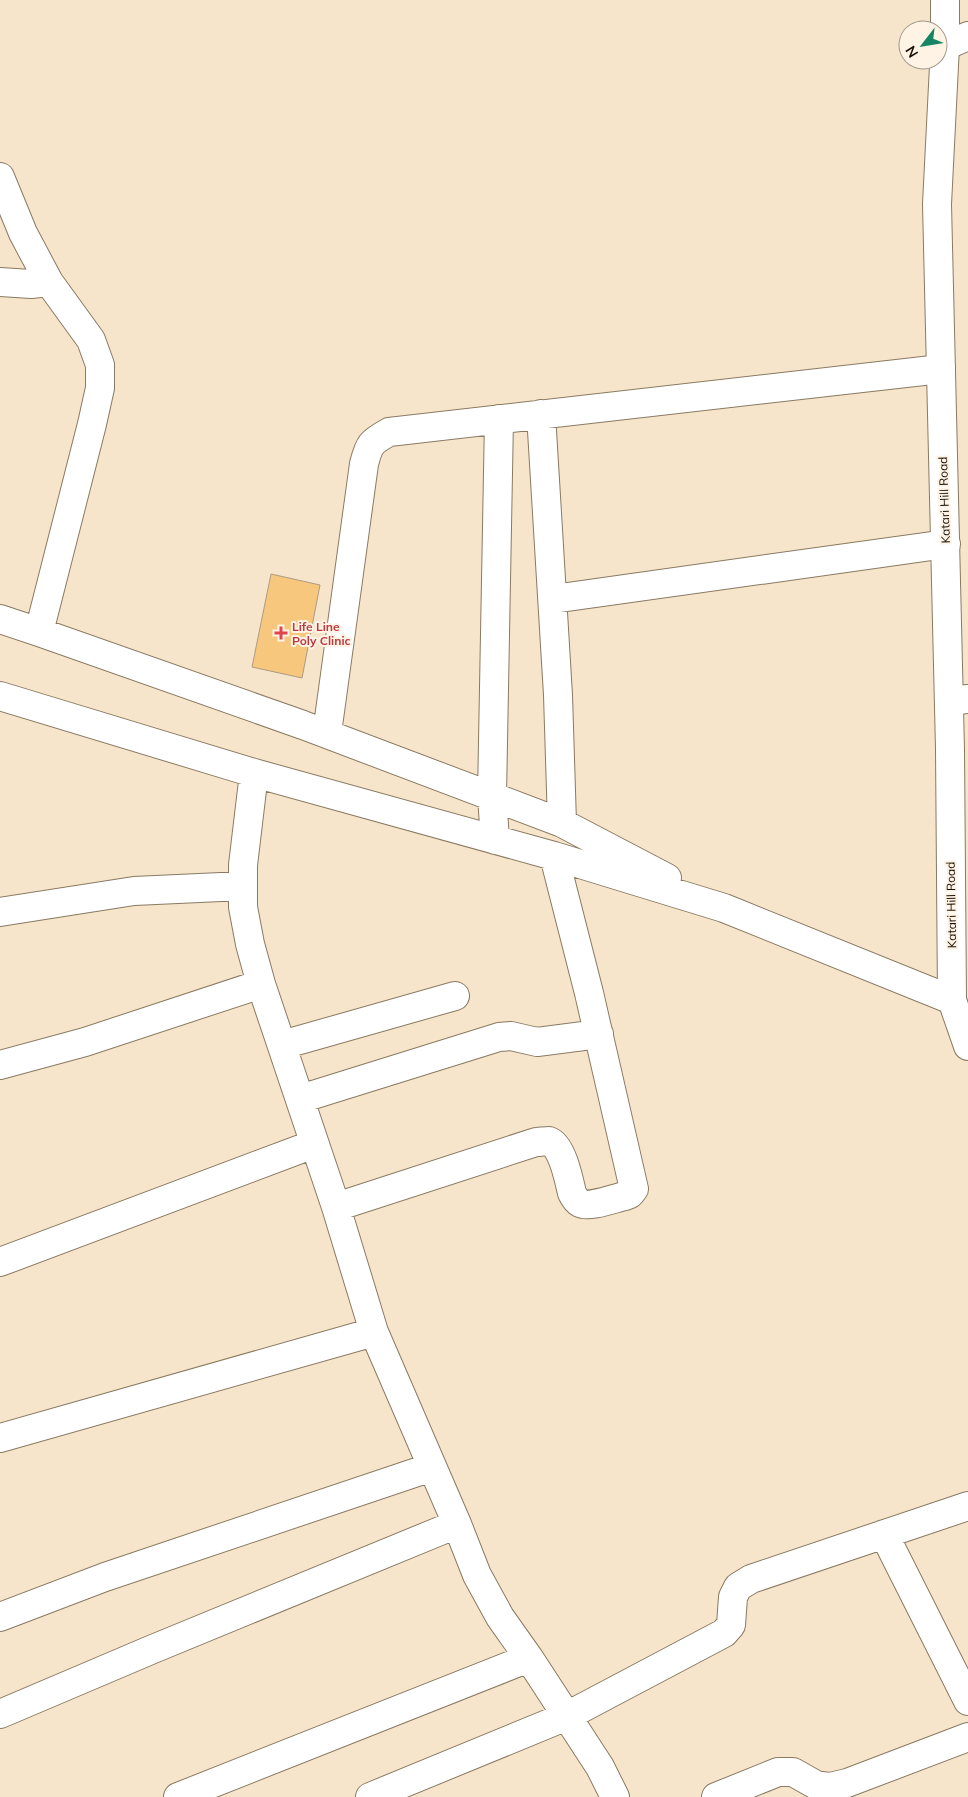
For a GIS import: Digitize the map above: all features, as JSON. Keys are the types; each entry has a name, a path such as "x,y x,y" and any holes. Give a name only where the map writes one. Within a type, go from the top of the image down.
{"street":[{"name":"Katari Hill Road","path":"945,0 957,41 937,204 946,544 958,700 952,1000 968,1046"},
{"path":"0,178 23,233 49,282 91,340 100,365 100,388 39,632"},
{"path":"0,282 31,284 49,282"},
{"path":"327,733 364,464 368,447 376,439 389,432 941,370"},
{"path":"541,414 558,695 562,822"},
{"path":"495,840 492,796 499,419"},
{"path":"553,599 946,544"},
{"path":"0,619 327,733 562,822 724,908"},
{"path":"0,696 254,773 554,856 724,908 952,1000"},
{"path":"254,773 243,865 244,917 261,984 336,1207 374,1332 457,1524 477,1576 500,1617 600,1767 615,1797"},
{"path":"336,1207 536,1142 548,1141 554,1144 560,1152 572,1193 580,1203 588,1205 630,1194 634,1189 599,1034 554,856"},
{"path":"0,912 134,891 243,886"},
{"path":"0,1065 85,1042 261,984"},
{"path":"282,1045 456,996"},
{"path":"300,1099 499,1037 511,1036 536,1042 599,1034"},
{"path":"0,1262 314,1144"},
{"path":"0,1438 374,1332"},
{"path":"0,1617 104,1578 432,1467"},
{"path":"370,1797 567,1716 724,1633 731,1625 733,1597 738,1588 751,1580 968,1506"},
{"path":"0,1714 457,1524"},
{"path":"884,1534 968,1701"},
{"path":"178,1797 528,1658"},
{"path":"716,1797 778,1772 793,1772 816,1785 830,1787 846,1783 968,1737"}],"building":[{"path":"271,574 320,585 302,678 252,667"}],"place":[{"name":"Life Line Poly Clinic","path":"281,633"}]}
